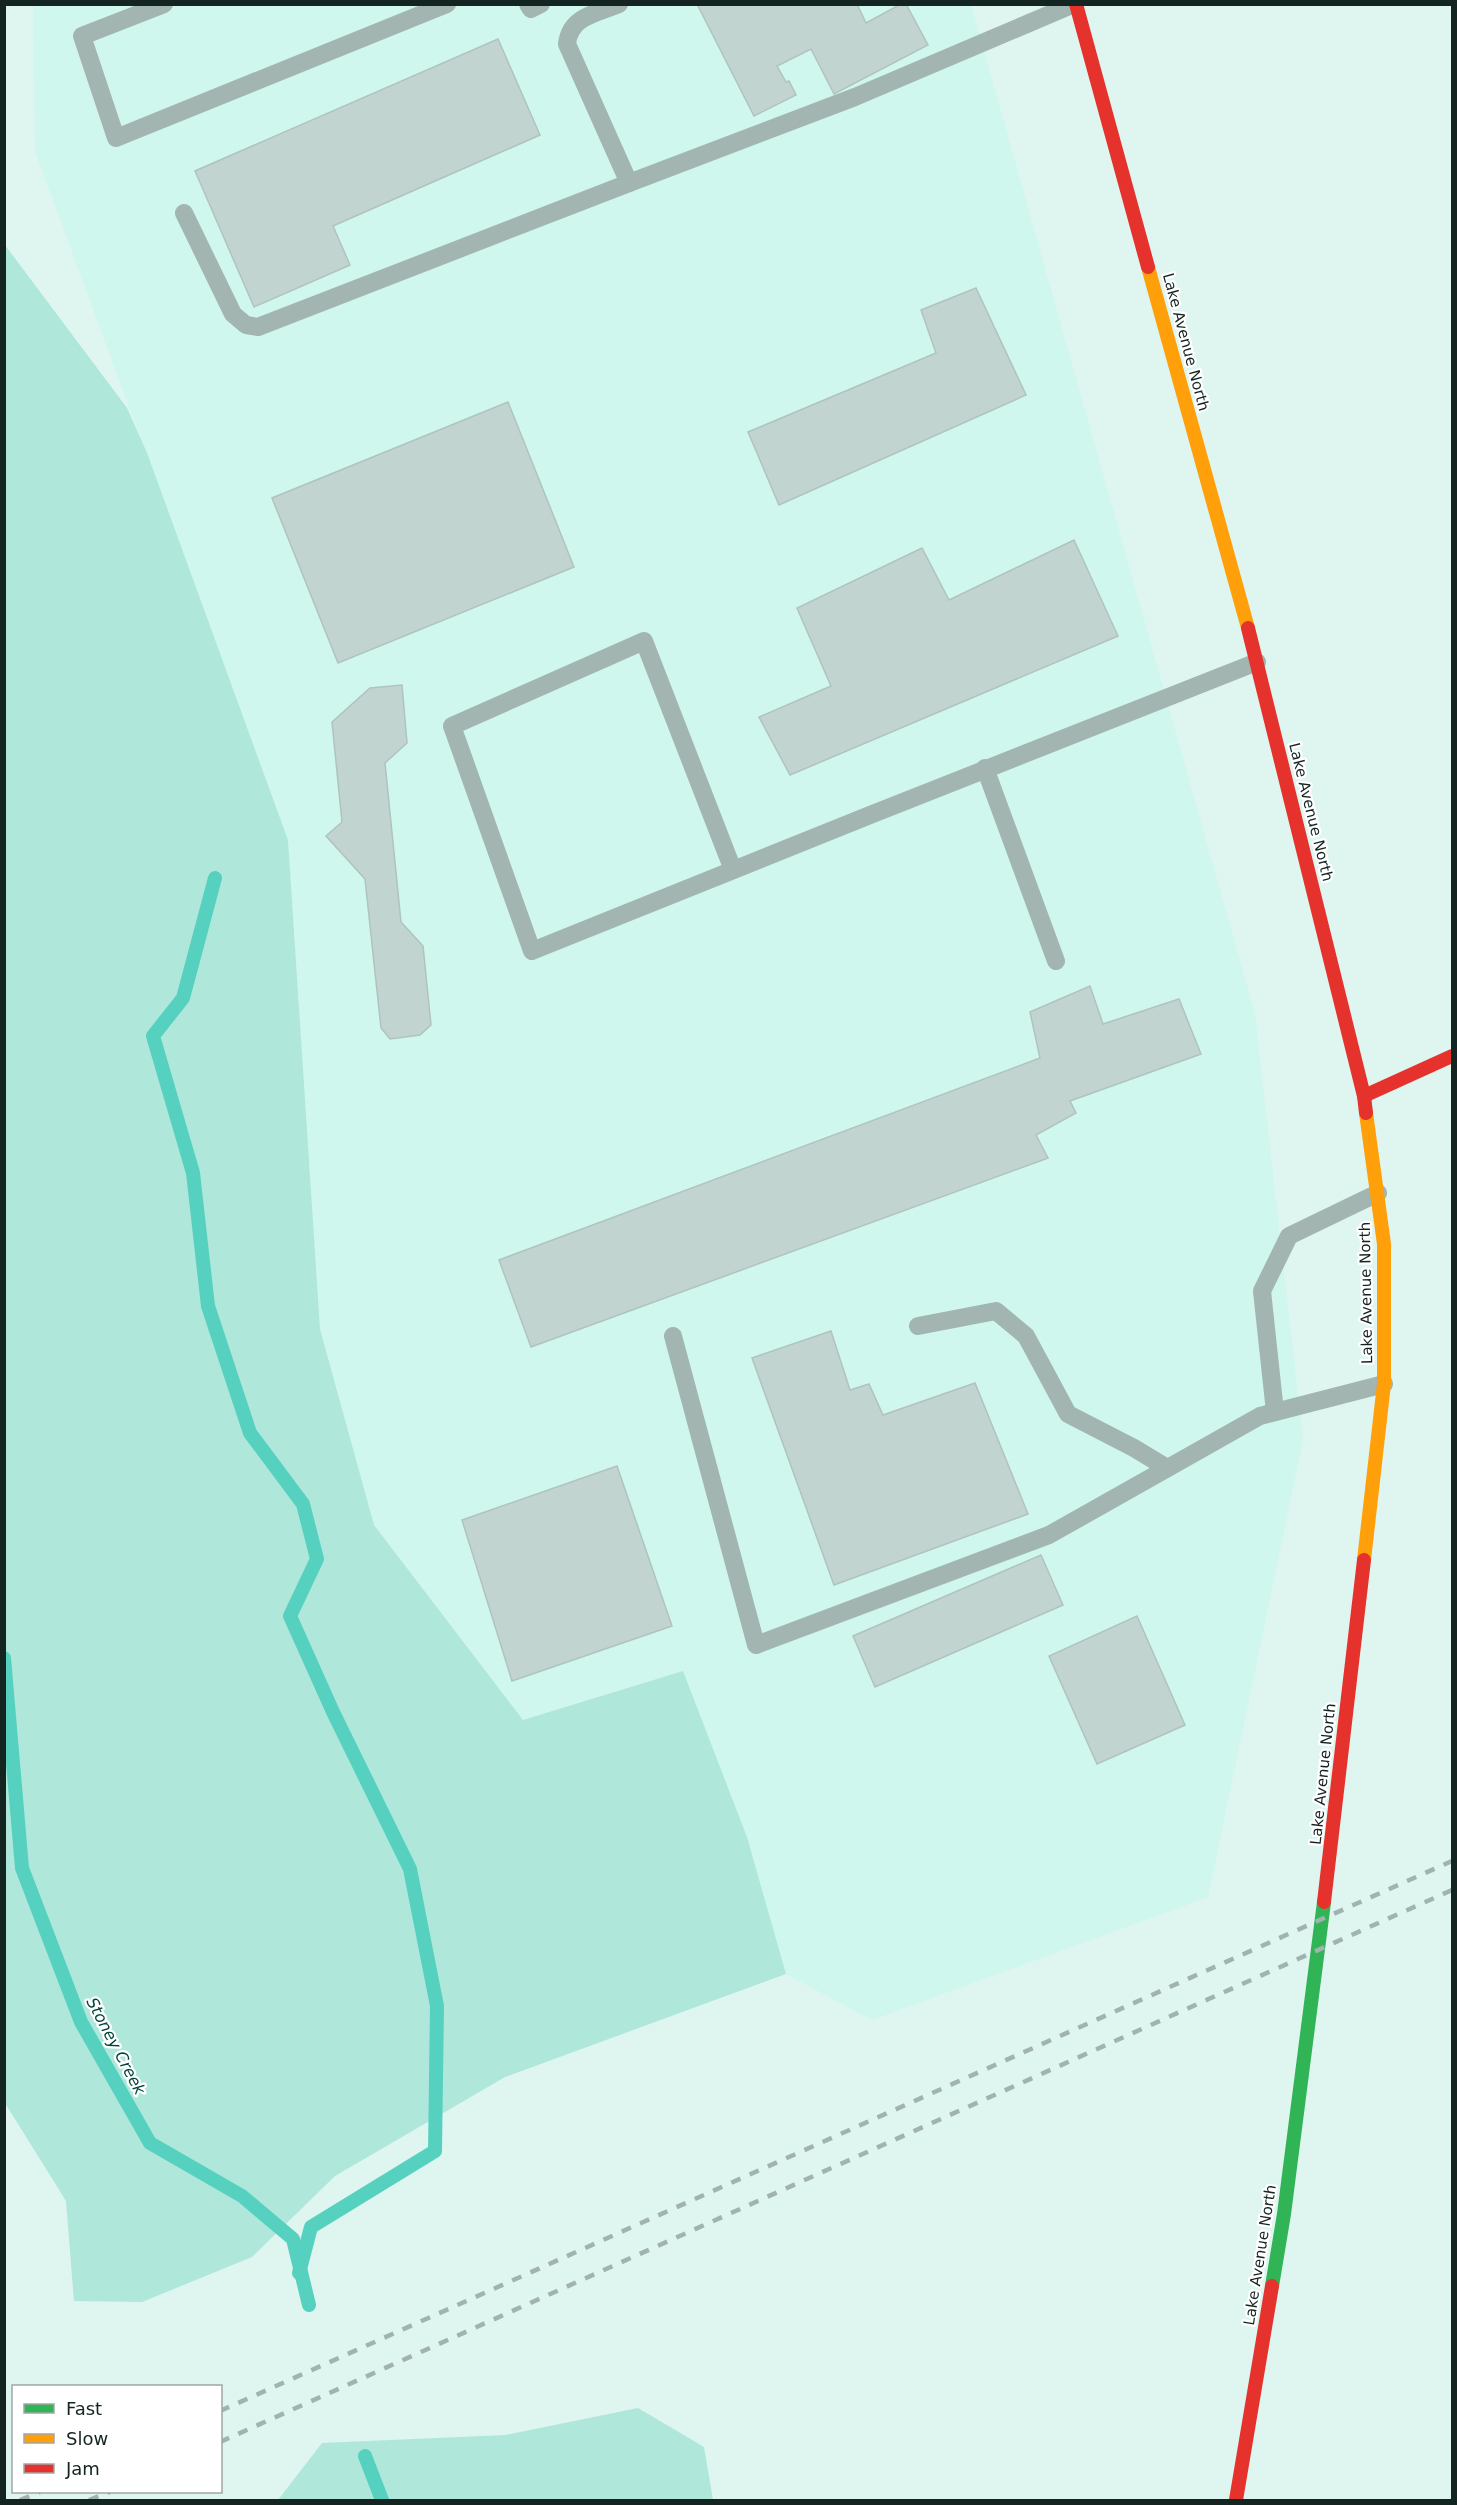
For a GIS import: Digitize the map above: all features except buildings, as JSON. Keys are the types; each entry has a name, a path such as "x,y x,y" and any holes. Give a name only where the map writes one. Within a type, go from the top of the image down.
{"street":[{"name":"Lake Avenue North","path":"1075,4 1257,662 1364,1096 1384,1244 1384,1384 1312,2010 1284,2214 1236,2500"},
{"path":"1364,1096 1452,1056"}],"lane":[{"path":"164,4 82,36 116,138 447,4"},
{"path":"528,4 531,9 541,4"},
{"path":"619,4 578,21 572,26 567,44 629,183"},
{"path":"184,213 233,314 246,326 258,327 855,97 1075,4"},
{"path":"733,870 644,641 452,726 532,951 733,870 985,768 1257,662"},
{"path":"985,768 1056,961"},
{"path":"1275,1412 1262,1291 1289,1236 1378,1192"},
{"path":"918,1326 996,1311 1026,1336 1068,1414 1167,1468"},
{"path":"673,1336 756,1645 1049,1535 1260,1416 1384,1384"}],"shaded area":[{"path":"33,5 971,5 1255,1014 1303,1440 1208,1897 872,2020 786,1974 747,1837 683,1671 523,1720 374,1525 320,1329 288,840 35,151"},
{"path":"5,245 127,408 147,453 288,840 320,1329 374,1525 523,1720 683,1671 747,1837 786,1974 505,2077 335,2176 252,2257 142,2302 74,2301 66,2201 5,2103"},
{"path":"638,2408 704,2447 713,2500 278,2500 322,2443 505,2435"}],"waterway":[{"path":"215,878 183,998 153,1036 193,1173 208,1306 250,1433 303,1504 317,1559 290,1616 333,1712 410,1869 437,2006 435,2151 311,2227 299,2273"},
{"name":"Stoney Creek","path":"4,1658 22,1868 81,2022 150,2143 242,2196 293,2239 309,2305"},
{"name":"Stoney Creek","path":"365,2456 382,2500"}],"railway":[{"path":"222,2410 1452,1861"},
{"path":"222,2441 1452,1890"},
{"path":"20,2500 38,2493"},
{"path":"89,2500 107,2493"}],"traffic: fast":[{"path":"1272,2286 1284,2214 1324,1902"}],"traffic: slow":[{"path":"1148,267 1248,628"},
{"path":"1364,1560 1384,1384 1384,1244 1366,1113"}],"traffic: jam":[{"path":"1076,4 1148,267"},
{"path":"1248,628 1364,1096 1366,1113"},
{"path":"1364,1096 1452,1056"},
{"path":"1324,1902 1364,1560"},
{"path":"1236,2500 1272,2286"}]}
